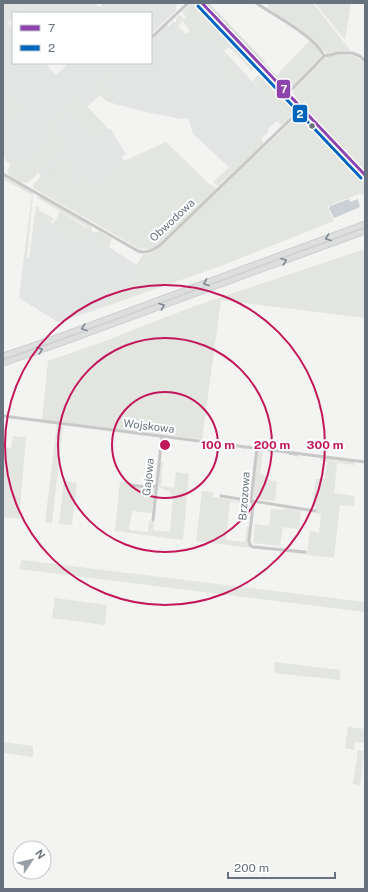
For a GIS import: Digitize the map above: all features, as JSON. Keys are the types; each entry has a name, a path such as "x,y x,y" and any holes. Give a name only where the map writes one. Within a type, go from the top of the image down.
{"highway":[{"path":"3,356 56,338 365,224"},
{"path":"3,363 365,231"}],"street":[{"path":"152,37 188,3"},
{"path":"202,3 365,175"},
{"path":"256,3 307,36 319,47 324,56"},
{"path":"288,93 324,56 339,53 352,53 360,56 365,62"},
{"path":"293,117 295,112 295,101"},
{"path":"293,117 308,114"},
{"name":"Obwodowa","path":"3,174 138,251 146,252 153,250 160,245 293,117"},
{"name":"Wojskowa","path":"3,416 365,462"},
{"name":"Gajowa","path":"152,520 162,436"},
{"name":"Brzozowa","path":"256,448 251,500 250,545 253,547 305,552"},
{"path":"131,485 146,487 156,486"},
{"path":"221,496 315,511"}],"shaded area":[{"path":"3,3 95,3 99,7 103,3 177,3 176,11 152,33 152,12 12,12 12,19 8,23 12,28 12,64 46,64 56,75 68,64 152,64 152,39 167,25 170,26 172,21 177,25 175,29 192,39 203,29 251,80 287,112 268,129 269,131 231,169 193,134 188,118 181,119 141,111 106,101 100,95 87,107 108,130 110,128 126,154 122,157 123,159 74,206 35,183 41,176 38,173 17,169 6,161 3,155"},
{"path":"191,3 194,3 255,67 252,71 229,47 224,51 235,62 231,66 243,81 236,83 221,79 221,76 228,69 226,66 229,61 205,35 196,44 190,37 186,41 175,29 177,25 175,24 177,17 180,15 184,19 178,26 186,34 190,31 183,22 179,26 186,17 182,12"},
{"path":"205,3 209,3 265,61 263,64"},
{"path":"269,3 313,3 350,50 326,53 307,36 267,8"},
{"path":"315,3 351,3 345,40"},
{"path":"309,41 318,48 321,53 320,57 293,85 283,85 275,77"},
{"path":"329,56 354,56 365,64 365,171 293,93 294,89 323,59"},
{"path":"119,64 128,64 116,69 111,75 114,80 113,83 110,81 103,87 119,105 106,101 94,88"},
{"path":"260,72 294,108 293,113 281,125 277,121 287,112 253,81"},
{"path":"77,96 108,130 96,141 67,112 56,122 53,130 65,143 64,148 50,162 46,162 27,183 21,182 12,177 7,171 14,159 17,158 25,162 50,138 42,129"},
{"path":"3,98 15,99 22,108 3,126"},
{"path":"303,117 350,166 347,168 349,170 351,167 365,182 365,195 359,194 327,206 334,221 218,267 101,308 141,268 136,265 143,255 151,253 160,246 291,122"},
{"path":"260,139 263,141 263,144 218,186 213,182 229,167 231,169"},
{"path":"166,142 216,189 151,249 140,249 33,188 33,185 42,175 44,176 46,174 49,176 51,174 49,171 53,168 53,164 62,157 74,167 69,175 78,183 84,177 95,186 123,159 124,161"},
{"path":"3,176 31,191 33,194 27,258 24,256 32,195 3,179"},
{"path":"40,196 92,227 86,238 82,236 78,242 64,233 58,226 53,224 60,212 87,228 88,227 37,198"},
{"path":"349,199 350,202 358,199 360,207 334,218 329,208 330,206"},
{"path":"36,207 39,207 39,210 53,218 53,220 51,223 42,218 36,230 33,229"},
{"path":"35,214 55,225 60,216 91,230 95,233 97,239 141,268 101,308 58,322 19,298 24,256 29,259"},
{"path":"99,231 112,239 109,247 104,251 91,243 95,233"},
{"path":"365,249 365,318 221,300 202,439 42,420 48,361 105,341 192,307"},
{"path":"57,425 63,426 52,523 45,522"},
{"path":"13,436 26,437 19,519 3,517 3,443 5,443 5,447 11,448"},
{"path":"258,450 263,451 260,475 268,476 268,480 277,481 275,501 255,499 253,497"},
{"path":"320,457 334,459 335,462 337,462 337,459 354,462 355,465 337,463 334,493 355,496 354,506 340,505 334,558 196,541 202,491 213,492 213,497 243,502 230,502 226,540 245,542 247,527 249,527 251,547 307,553 310,530 319,533 321,514 315,513 316,506 312,505 316,479 325,479 327,462 320,460"},
{"path":"160,462 163,462 161,486 174,488 176,472 189,474 183,540 115,531 120,481 131,482 131,485 155,488 152,513 132,511 129,530 148,532 149,521 154,521 153,530 170,532 173,496 170,492 159,487 158,485"},
{"path":"64,481 77,483 72,525 59,524"},
{"path":"284,508 301,511 299,529 283,527 280,546 253,543 255,524 269,526 271,509 284,510"},
{"path":"22,560 365,602 365,612 19,569"},
{"path":"55,598 107,605 105,625 52,618"},
{"path":"274,662 340,670 340,680 275,673"},
{"path":"348,727 365,729 365,743 355,742 354,750 345,748"},
{"path":"3,742 33,746 33,757 3,753"},
{"path":"358,750 364,751 360,785 353,784"}],"waterway":[{"path":"207,3 264,63"},
{"path":"267,66 283,84 286,85"},
{"path":"289,454 298,456"}],"transit line":[{"name":"7","path":"202,3 365,175"},
{"name":"2","path":"198,6 361,178"}]}
